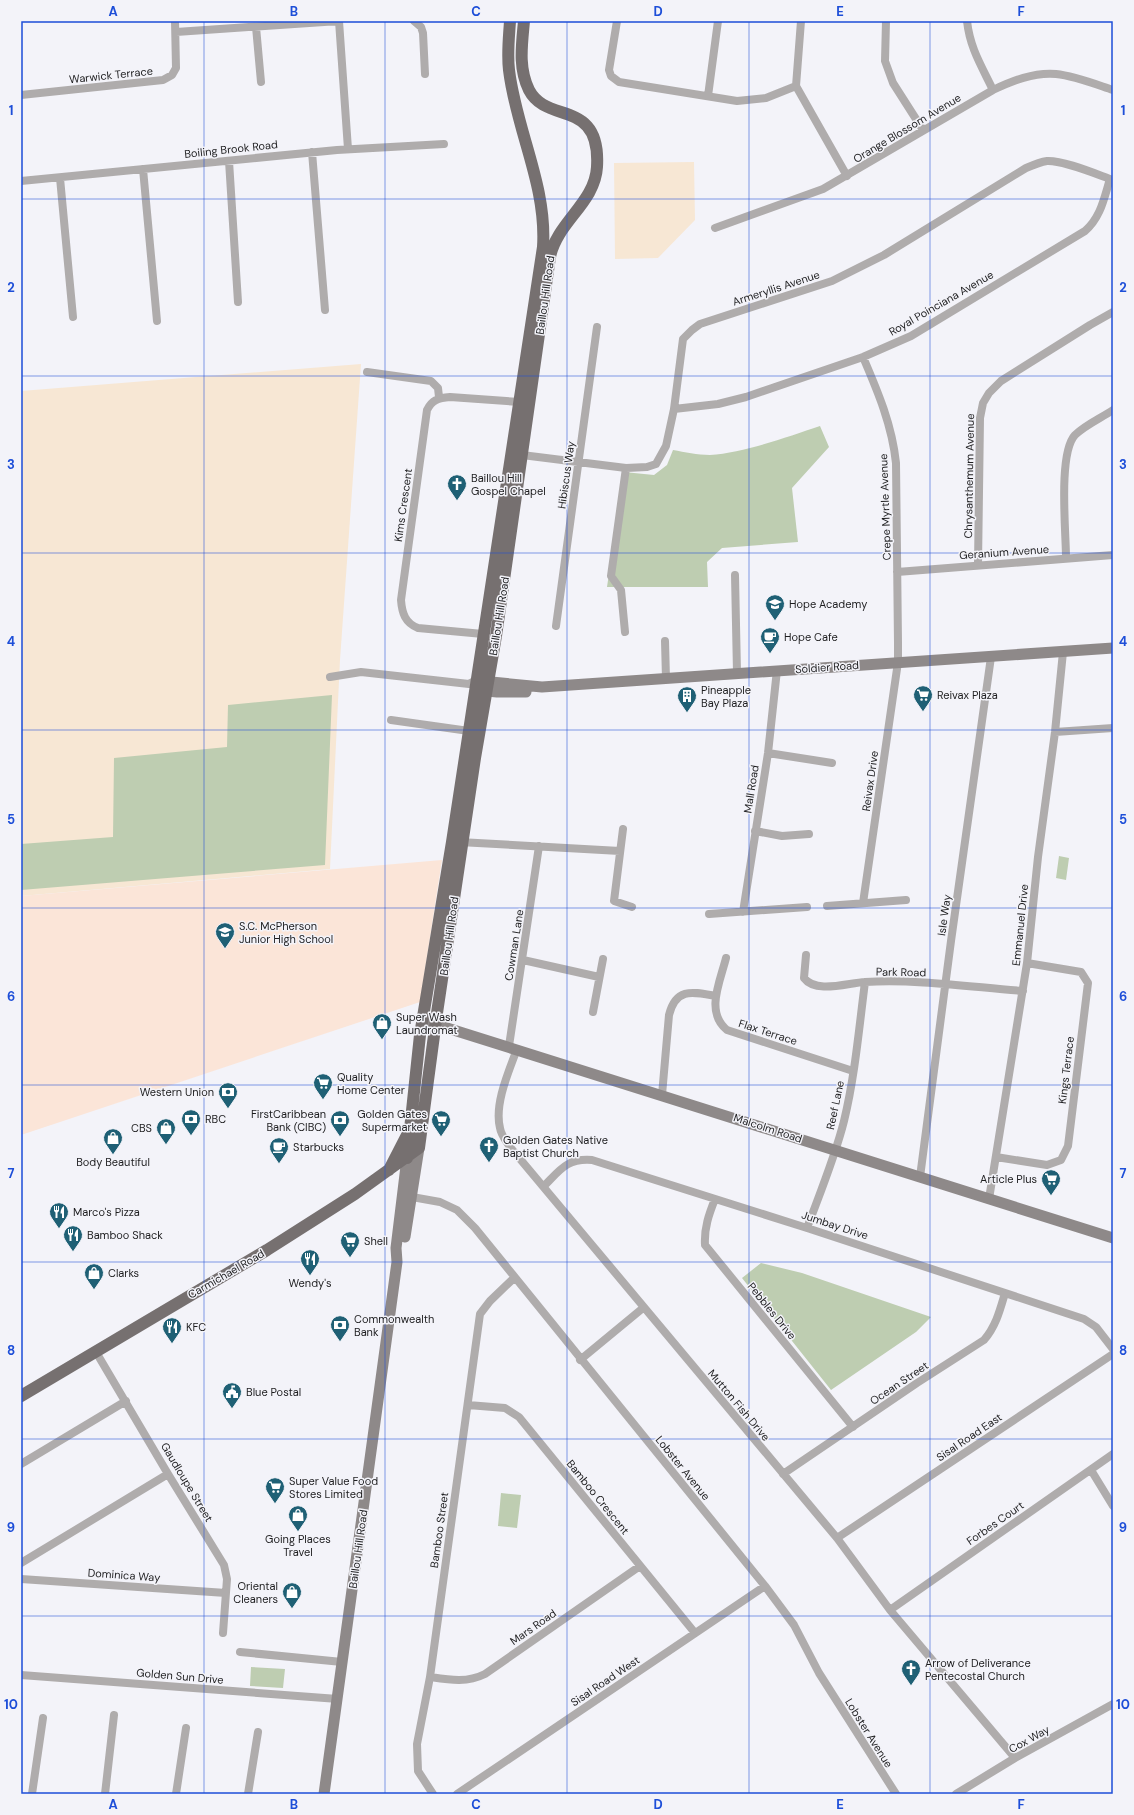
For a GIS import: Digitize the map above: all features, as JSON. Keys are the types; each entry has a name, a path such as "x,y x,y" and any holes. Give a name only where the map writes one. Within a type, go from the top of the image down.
{"main road":[{"name":"Baillou Hill Road","path":"398,1256 402,1249 420,1148 479,686 484,634 541,262 543,222 541,200 533,164 517,110 508,63 510,21"},
{"name":"Baillou Hill Road","path":"324,1794 398,1256 396,1248 422,1020 458,842 469,731 479,686 522,455 550,257 554,244 565,225 588,196 597,168 592,132 582,121 546,106 530,91 523,73 522,54 524,21"},
{"path":"517,110 536,98"},
{"path":"543,222 548,224 565,225"},
{"name":"Soldier Road","path":"479,686 542,687 1113,648"},
{"name":"Malcolm Road","path":"422,1020 436,1023 1113,1238"},
{"name":"Carmichael Road","path":"21,1396 267,1250 356,1194 388,1171 409,1130"},
{"path":"388,1171 420,1148"}],"street":[{"name":"Warwick Terrace","path":"21,95 163,80 172,75 176,68 175,21"},
{"path":"176,32 339,21 348,149"},
{"path":"414,21 421,27 423,33 425,74"},
{"path":"617,21 609,70 611,76 619,82 737,101 766,98 796,86"},
{"path":"708,96 718,21"},
{"path":"801,21 796,86 847,176"},
{"path":"886,21 885,61 893,83 923,130"},
{"path":"967,21 969,39 972,48 993,90"},
{"path":"256,27 261,82"},
{"name":"Orange Blossom Avenue","path":"715,228 823,189 993,90 1015,80 1038,75 1055,74 1113,90"},
{"name":"Boiling Brook Road","path":"21,181 312,152 444,144"},
{"path":"312,152 325,310"},
{"path":"229,161 238,302"},
{"name":"Armeryllis Avenue","path":"522,455 580,461 626,468 648,467 656,464 666,446 674,409 684,339 700,324 832,281 884,255 1026,168 1038,163 1049,161 1062,163 1111,179"},
{"path":"143,170 157,321"},
{"path":"60,178 73,317"},
{"name":"Royal Poinciana Avenue","path":"674,409 718,404 746,397 863,357 911,336 1085,231 1098,217 1111,179"},
{"name":"Chrysanthemum Avenue","path":"978,565 980,428 983,403 989,393 1001,381 1090,324 1113,312"},
{"name":"Hibiscus Way","path":"556,626 580,461 597,327"},
{"name":"Crepe Myrtle Avenue","path":"863,357 885,410 893,440 896,463 898,662"},
{"path":"367,372 431,381 438,388 439,397 520,402"},
{"name":"Kims Crescent","path":"439,397 431,403 428,410 400,600 402,611 404,618 412,626 418,628 484,634"},
{"path":"1066,558 1065,477 1068,446 1075,435 1113,410"},
{"path":"625,632 621,590 611,576 626,468"},
{"name":"Geranium Avenue","path":"897,572 1113,555"},
{"path":"735,575 738,673"},
{"path":"664,641 666,679"},
{"name":"Emmanuel Drive","path":"989,1199 1027,963 1038,857 1055,732 1063,652"},
{"name":"Isle Way","path":"920,1177 992,657"},
{"name":"Reivax Drive","path":"863,903 898,662"},
{"name":"Mall Road","path":"743,912 768,753 777,670"},
{"path":"330,676 361,672 479,686"},
{"path":"391,720 469,731"},
{"path":"1055,732 1113,728"},
{"path":"768,753 832,763"},
{"path":"623,829 614,901 632,907"},
{"path":"756,831 782,836 809,834"},
{"path":"458,842 620,851"},
{"name":"Cowman Lane","path":"513,1048 523,960 539,846"},
{"path":"827,906 906,900"},
{"path":"709,914 807,907"},
{"name":"Park Road","path":"806,955 804,978 812,984 820,986 865,982 917,982 1023,991"},
{"name":"Flax Terrace","path":"726,958 716,996 716,1016 719,1024 727,1030 853,1071"},
{"path":"593,1012 603,959"},
{"path":"523,960 599,977"},
{"name":"Kings Terrace","path":"996,1157 1047,1165 1061,1160 1068,1146 1088,983 1081,972 1027,963"},
{"name":"Reef Lane","path":"807,1228 836,1150 844,1121 853,1071 865,982"},
{"path":"662,1095 669,1015 672,1004 677,997 686,993 696,992 716,996"},
{"name":"Mutton Fish Drive","path":"513,1048 498,1113 499,1126 510,1147 544,1186 643,1308 837,1538 890,1610 1015,1758"},
{"name":"Jumbay Drive","path":"544,1186 564,1166 572,1161 592,1160 1084,1318 1096,1327 1113,1349"},
{"name":"Lobster Avenue","path":"412,1197 440,1202 457,1210 475,1228 580,1360 765,1586 794,1625 819,1672 896,1794"},
{"name":"Pebbles Drive","path":"715,1199 707,1218 704,1235 705,1245 853,1427"},
{"name":"Bamboo Street","path":"433,1794 421,1778 418,1771 416,1758 417,1744 430,1677 480,1314 490,1300 514,1278"},
{"name":"Ocean Street","path":"783,1474 984,1340 991,1332 996,1322 1004,1293"},
{"path":"580,1360 643,1308"},
{"name":"Gaudloupe Street","path":"96,1352 224,1566 227,1579 223,1633"},
{"name":"Sisal Road East","path":"837,1538 1113,1354"},
{"path":"21,1464 126,1401"},
{"name":"Bamboo Crescent","path":"468,1405 505,1408 520,1417 695,1633"},
{"name":"Forbes Court","path":"890,1610 1113,1454"},
{"path":"1091,1470 1113,1506"},
{"path":"21,1563 168,1474"},
{"name":"Mars Road","path":"430,1677 464,1681 475,1679 485,1674 640,1566"},
{"name":"Dominica Way","path":"21,1579 226,1593"},
{"name":"Sisal Road West","path":"457,1794 765,1586"},
{"path":"240,1652 342,1662"},
{"name":"Golden Sun Drive","path":"21,1675 338,1699"},
{"name":"Cox Way","path":"956,1794 1015,1758 1113,1704"},
{"path":"105,1794 114,1715"},
{"path":"32,1794 43,1718"},
{"path":"176,1794 186,1728"},
{"path":"248,1794 258,1732"}],"shaded area":[{"path":"694,162 695,220 658,258 615,259 614,163"},
{"path":"361,364 340,660 330,869 21,896 21,391"},
{"name":"S.C. McPherson Junior High School","path":"442,860 420,1002 21,1135 21,896"}],"green space":[{"path":"820,426 829,447 792,488 798,542 722,548 707,562 708,587 607,587 624,472 654,475 667,465 673,450 705,455 723,454 765,444"},
{"path":"332,695 325,865 21,890 21,844 113,837 114,758 227,747 228,705"},
{"path":"1059,856 1069,858 1066,880 1056,878"},
{"path":"761,1263 802,1273 931,1317 916,1332 831,1390 742,1278"},
{"path":"501,1493 521,1495 517,1528 498,1526"},
{"path":"251,1667 285,1669 283,1688 250,1686"}],"place":[{"name":"Baillou Hill Gospel Chapel","path":"457,501"},
{"name":"Hope Academy","path":"775,621"},
{"name":"Hope Cafe","path":"770,654"},
{"name":"Reivax Plaza","path":"923,712"},
{"name":"Pineapple Bay Plaza","path":"687,713"},
{"name":"S.C. McPherson Junior High School","path":"225,949"},
{"name":"Super Wash Laundromat","path":"382,1040"},
{"name":"Quality Home Center","path":"323,1100"},
{"name":"Western Union","path":"228,1109"},
{"name":"RBC","path":"191,1136"},
{"name":"FirstCaribbean Bank (CIBC)","path":"340,1137"},
{"name":"Golden Gates Supermarket","path":"441,1137"},
{"name":"CBS","path":"166,1145"},
{"name":"Body Beautiful","path":"113,1155"},
{"name":"Golden Gates Native Baptist Church","path":"489,1163"},
{"name":"Starbucks","path":"279,1164"},
{"name":"Article Plus","path":"1051,1196"},
{"name":"Marco's Pizza","path":"59,1229"},
{"name":"Bamboo Shack","path":"73,1252"},
{"name":"Shell","path":"350,1258"},
{"name":"Wendy's","path":"310,1276"},
{"name":"Clarks","path":"94,1290"},
{"name":"Commonwealth Bank","path":"340,1342"},
{"name":"KFC","path":"172,1344"},
{"name":"Blue Postal","path":"232,1409"},
{"name":"Super Value Food Stores Limited","path":"275,1504"},
{"name":"Going Places Travel","path":"298,1532"},
{"name":"Oriental Cleaners","path":"292,1609"},
{"name":"Arrow of Deliverance Pentecostal Church","path":"911,1686"}]}
